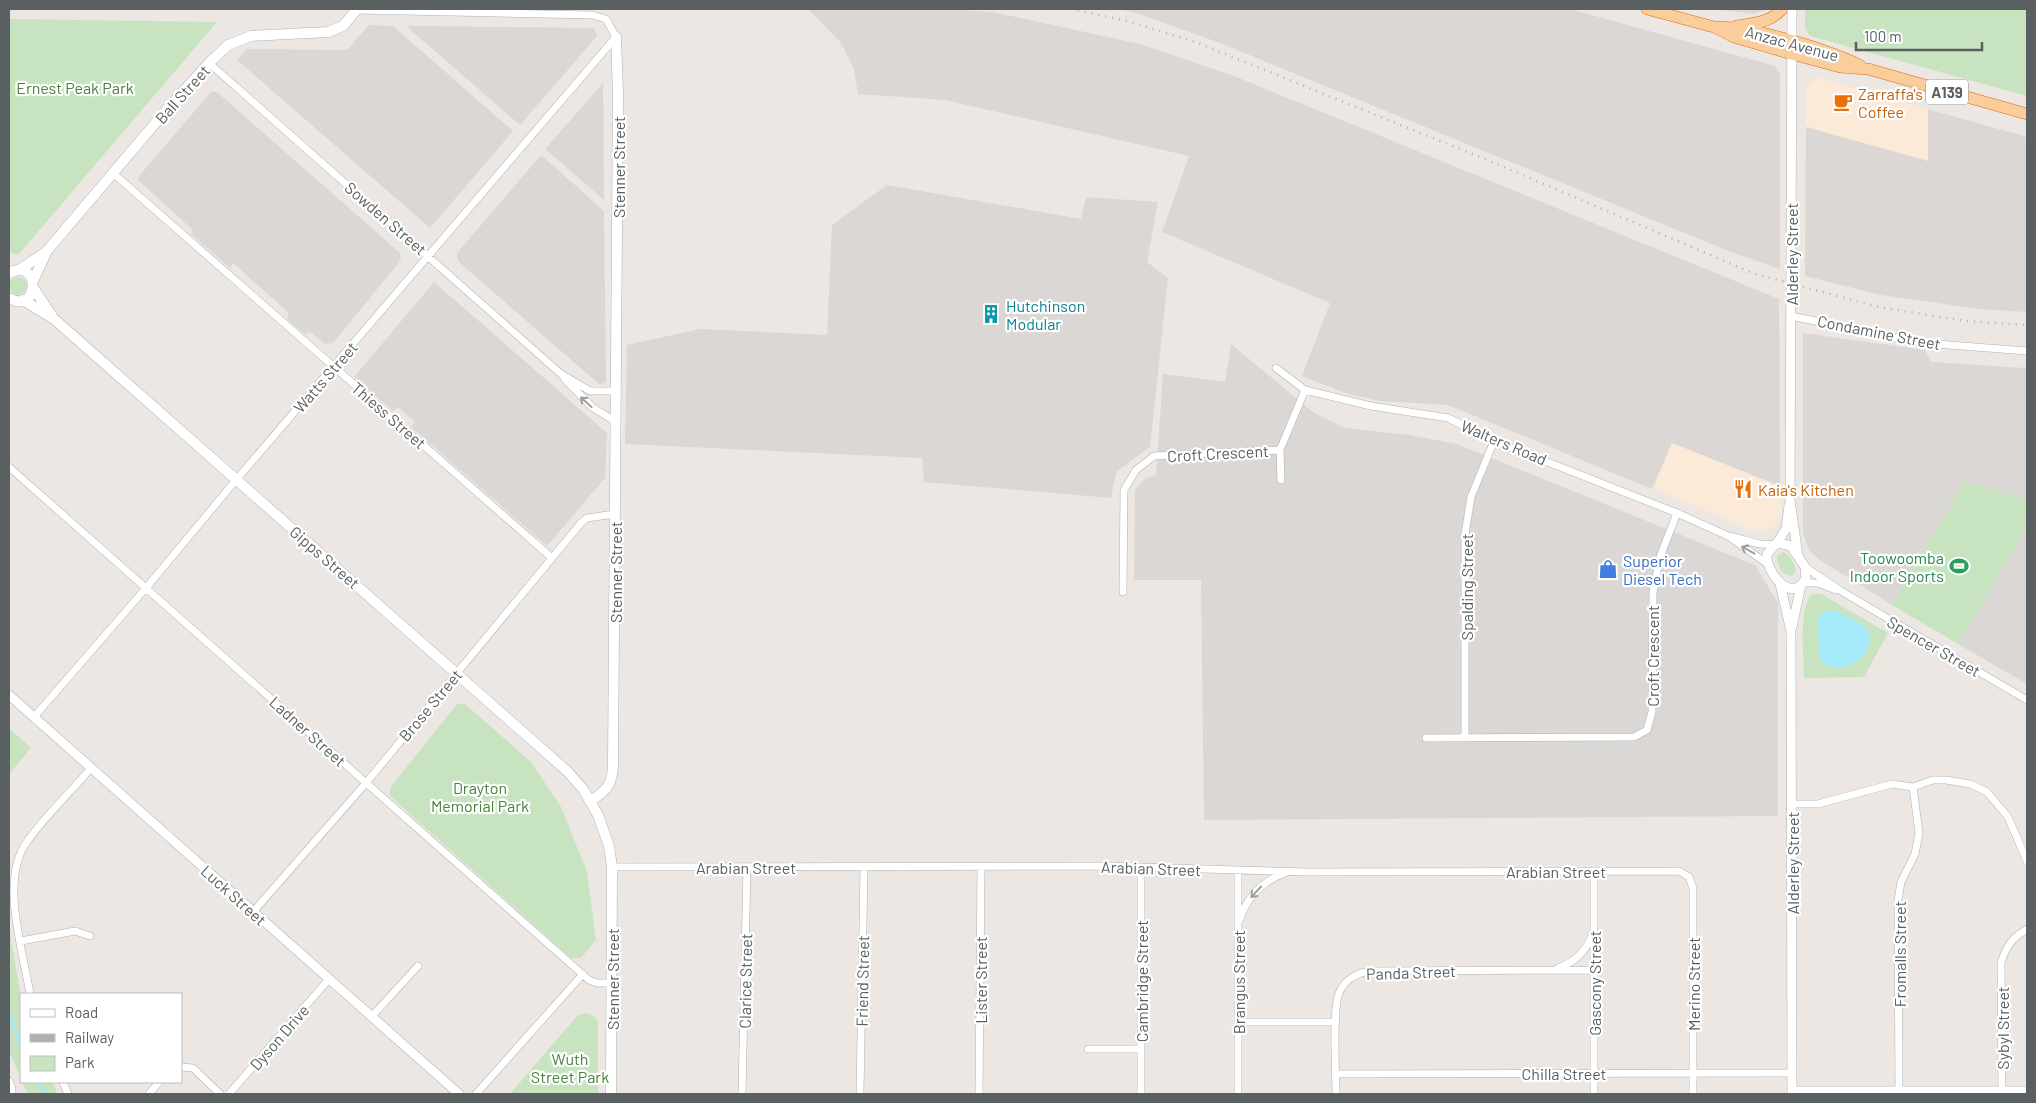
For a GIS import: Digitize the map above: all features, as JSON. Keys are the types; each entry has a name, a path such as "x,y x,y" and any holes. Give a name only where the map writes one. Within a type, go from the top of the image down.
{"highway":[{"name":"Anzac Avenue","path":"1647,9 1714,27 1734,37 1842,56 1868,69 2027,114"},
{"path":"1730,27 1762,22 1771,18 1782,9"},
{"name":"Anzac Avenue","path":"1714,27 1730,27 1792,48"}],"main road":[{"name":"Ball Street","path":"14,301 30,296 46,252 209,62 228,45 243,38 270,34 328,32 343,26 357,9"},
{"name":"Stenner Street","path":"611,1094 612,867 604,830 591,800 608,787 613,771 617,391 618,94 616,37"},
{"name":"Ball Street","path":"12,270 46,252"},
{"name":"Gipps Street","path":"12,270 28,273 33,285 54,319 567,771 591,800"},
{"name":"Gipps Street","path":"14,301 54,319"}],"street":[{"path":"357,9 592,15 606,20 616,37"},
{"name":"Alderley Street","path":"1775,544 1786,529 1790,500 1792,9"},
{"name":"Watts Street","path":"34,717 616,37"},
{"name":"Sowden Street","path":"209,62 561,374 592,407 616,422"},
{"name":"Thiess Street","path":"114,174 552,558"},
{"name":"Condamine Street","path":"1791,316 1923,342 2027,350"},
{"name":"Walters Road","path":"1276,368 1305,390 1371,406 1448,418 1494,442 1677,513 1728,536 1768,565"},
{"name":"Sowden Street","path":"561,374 590,392 617,391"},
{"path":"1281,480 1280,450 1305,390"},
{"name":"Spalding Street","path":"1465,737 1465,534 1471,497 1494,442"},
{"name":"Croft Crescent","path":"1123,592 1124,490 1136,470 1154,456 1280,450"},
{"name":"Ladner Street","path":"9,467 589,980 597,983 612,983"},
{"name":"Alderley Street","path":"1790,500 1798,556"},
{"name":"Croft Crescent","path":"1426,738 1634,737 1647,730 1652,712 1652,592 1660,557 1677,513"},
{"name":"Brose Street","path":"253,912 366,783 581,523 588,518 615,514"},
{"name":"Walters Road","path":"1728,536 1742,537 1764,545 1775,544"},
{"path":"1775,544 1791,546 1798,556 1805,567 1806,575 1802,584 1791,589 1780,584 1768,565 1767,554 1775,544"},
{"name":"Spencer Street","path":"1805,567 1841,591 2027,700"},
{"name":"Spencer Street","path":"1802,584 1818,583 1841,591"},
{"name":"Alderley Street","path":"1780,584 1791,631 1792,1092"},
{"name":"Alderley Street","path":"1791,631 1802,584"},
{"name":"Luck Street","path":"9,695 459,1094"},
{"path":"30,993 13,900 12,880 16,861 26,843 91,768"},
{"path":"1792,804 1818,804 1834,801 1892,784 1913,787 1933,780 1970,784 1987,792 2008,817 2027,861"},
{"name":"Fromalls Street","path":"1899,1092 1898,900 1902,882 1915,854 1919,833 1913,787"},
{"name":"Arabian Street","path":"612,867 981,866 1293,872 1676,871 1688,876"},
{"name":"Lister Street","path":"979,1094 981,866"},
{"name":"Clarice Street","path":"742,1094 747,867"},
{"name":"Friend Street","path":"860,1094 864,867"},
{"name":"Cambridge Street","path":"1141,868 1141,1094"},
{"name":"Brangus Street","path":"1238,870 1238,1094"},
{"name":"Gascony Street","path":"1594,871 1594,1094"},
{"path":"1238,931 1245,907 1254,894 1275,877 1293,872"},
{"name":"Merino Street","path":"1688,876 1693,888 1693,1094"},
{"path":"1550,970 1565,965 1578,956 1588,944 1594,928"},
{"name":"Sybyl Street","path":"2002,1092 2001,963 2006,948 2014,936 2027,928"},
{"path":"21,941 75,931 90,936"},
{"path":"372,1016 418,966"},
{"name":"Panda Street","path":"1336,1094 1337,999 1341,988 1354,976 1366,971 1594,970"},
{"path":"476,1094 583,974"},
{"name":"Dyson Drive","path":"229,1094 329,979"},
{"path":"1238,1022 1336,1022"},
{"path":"1088,1048 1141,1049"},
{"path":"182,1067 192,1068 220,1094"},
{"name":"Chilla Street","path":"1336,1074 1792,1072"},
{"path":"9,1081 12,1089 11,1094"},
{"path":"149,1094 158,1083"},
{"path":"1792,1092 2002,1092 2027,1090"}],"shaded area":[{"path":"808,9 941,9 993,12 1140,44 1234,76 1779,299 1780,486 1672,443 1652,489 1448,405 1380,401 1345,393 1302,376 1330,303 1162,232 1189,156 945,100 858,94 854,69 841,43"},
{"path":"1118,9 1570,9 1775,66 1780,74 1780,269 1731,252 1220,43 1136,13"},
{"path":"1714,9 1768,9 1753,14"},
{"path":"369,25 393,26 513,131 430,228 237,60 246,49 347,50"},
{"path":"406,26 594,28 597,36 520,125"},
{"path":"1818,78 1928,109 1928,161 1806,127 1805,88"},
{"path":"603,83 604,200 545,149"},
{"path":"211,92 217,92 400,253 401,260 333,343 325,344 309,331 306,335 287,319 289,313 233,263 230,268 191,234 193,230 139,181 139,176"},
{"path":"1928,109 2027,137 2027,312 1979,309 1881,295 1805,276 1806,127 1928,161"},
{"path":"541,155 604,211 606,382 600,385 458,261 457,253"},
{"path":"887,185 1081,219 1086,197 1158,202 1147,262 1168,278 1150,447 1116,472 1111,498 924,482 922,458 625,444 627,345 700,329 827,335 832,225"},
{"path":"434,282 607,433 605,478 547,546 411,427 415,422 398,407 393,411 354,377"},
{"path":"1803,333 1925,350 1931,362 2025,368 2027,364 2027,500 1965,481 1892,605 1820,560 1809,550 1803,533"},
{"path":"1231,344 1314,413 1345,428 1410,435 1457,444 1755,565 1778,603 1778,816 1204,820 1201,580 1134,580 1135,490 1145,479 1156,475 1163,374 1225,382"},
{"path":"1672,442 1780,486 1781,512 1777,525 1766,532 1753,531 1653,488"},
{"path":"2027,527 2027,684 1958,644"}],"green space":[{"path":"1805,9 2027,9 2027,96 1810,36 1805,29"},
{"name":"Ernest Peak Park","path":"9,19 217,22 19,254 13,254 9,250"},
{"path":"18,277 24,280 27,286 24,292 18,295 12,292 9,286 12,280"},
{"name":"Toowoomba Indoor Sports","path":"1965,481 2027,500 2027,527 1958,644 1892,605"},
{"path":"1783,552 1790,557 1794,565 1796,571 1792,576 1785,574 1779,566 1777,555"},
{"path":"1812,594 1821,594 1888,633 1864,677 1804,678 1803,621 1808,601"},
{"name":"Drayton Memorial Park","path":"457,704 465,704 531,762 561,807 587,872 596,940 581,958 571,958 390,796 390,788"},
{"path":"9,728 31,748 9,774"},
{"path":"9,927 20,993 20,1077 9,1051"},
{"name":"Wuth Street Park","path":"586,1013 593,1015 598,1022 598,1094 510,1094 578,1015"},
{"path":"22,1083 53,1083 57,1094 28,1094"}],"water":[{"path":"1834,610 1863,625 1870,634 1865,652 1852,664 1843,667 1834,667 1826,664 1819,658 1818,618 1825,611"}],"waterway":[{"path":"9,1011 20,1046"},
{"path":"39,1083 45,1094"}],"railway":[{"path":"1071,9 1128,21 1198,43 1497,164 1755,274 1879,307 1965,321 2027,325"}],"place":[{"name":"Zarraffa's Coffee","path":"1843,102"},
{"name":"Hutchinson Modular","path":"991,314"},
{"name":"Kaia's Kitchen","path":"1743,489"},
{"name":"Toowoomba Indoor Sports","path":"1959,566"},
{"name":"Superior Diesel Tech","path":"1608,569"}]}
